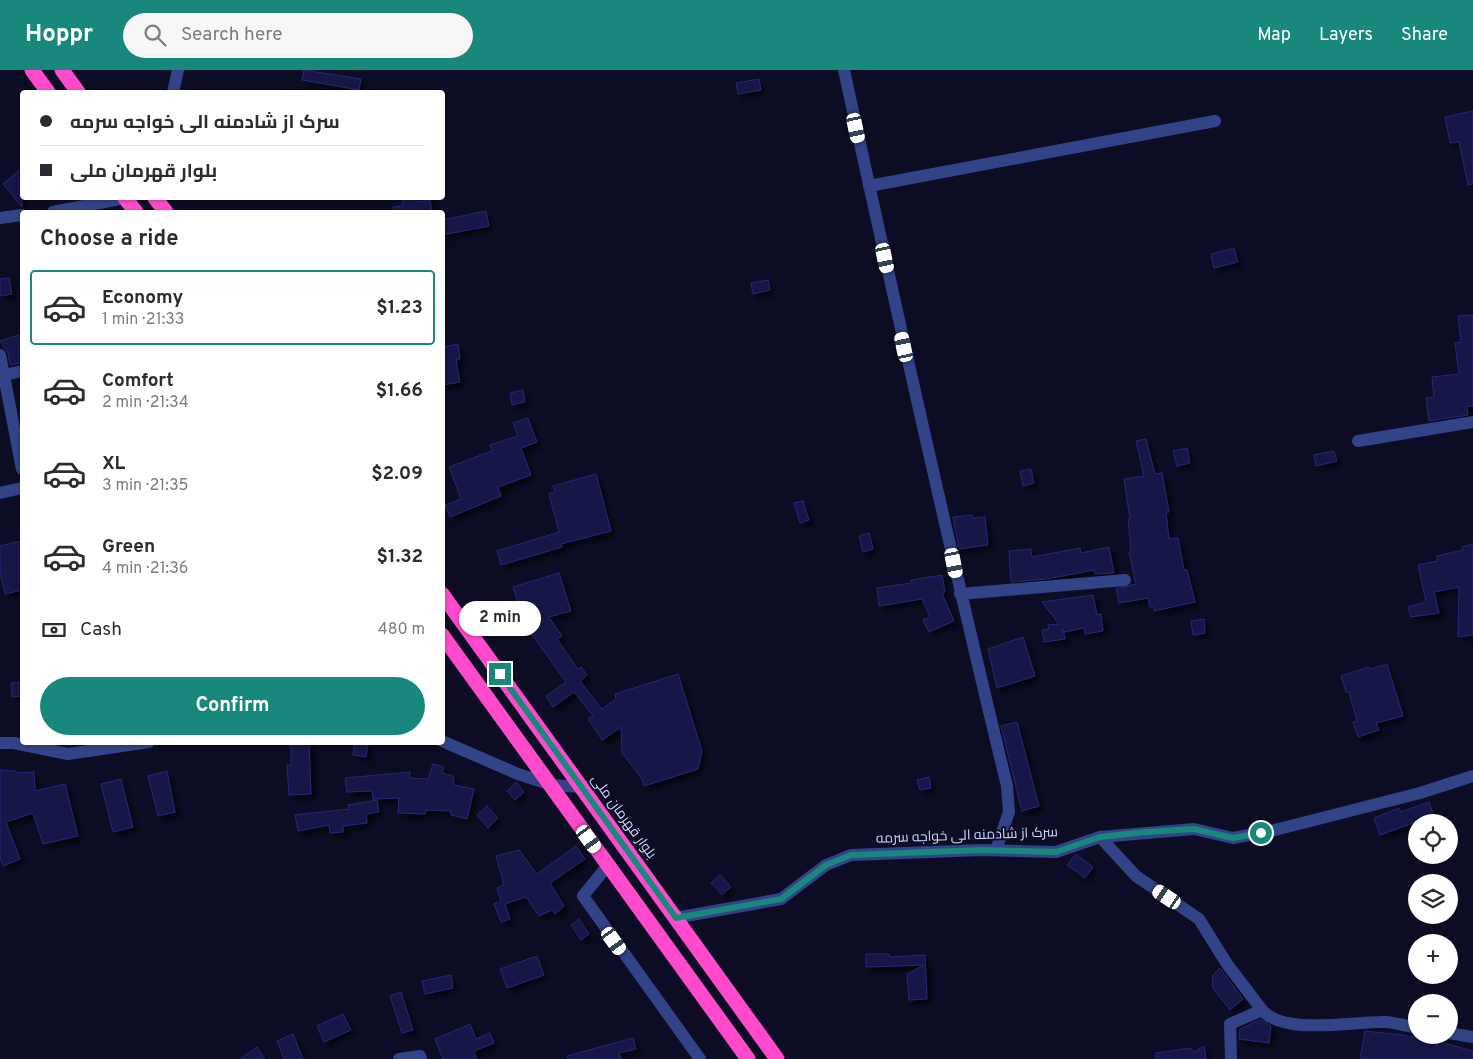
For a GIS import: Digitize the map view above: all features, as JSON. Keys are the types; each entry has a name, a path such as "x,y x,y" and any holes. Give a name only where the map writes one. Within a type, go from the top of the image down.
{"highway":[{"path":"32,70 47,90"},
{"path":"62,70 77,90"},
{"path":"127,200 134,210"},
{"path":"157,200 164,210"},
{"name":"بلوار قهرمان ملی","path":"445,598 777,1059"},
{"path":"445,638 748,1059"}],"street":[{"path":"173,90 178,70"},
{"path":"844,70 912,382 948,531 960,594 1008,786 1009,812 996,850"},
{"path":"869,186 1215,121"},
{"path":"63,210 115,200"},
{"path":"0,218 20,216"},
{"path":"0,355 2,376 20,460"},
{"path":"2,376 20,372"},
{"path":"1358,441 1473,422"},
{"path":"0,493 20,488"},
{"path":"960,594 1125,580"},
{"path":"445,742 518,774 552,785 581,787"},
{"path":"0,743 20,744"},
{"path":"24,745 68,754 83,747 109,745"},
{"name":"سرک از شادمنه الی خواجه سرمه","path":"676,918 781,899 826,865 851,855 996,850 1056,852 1100,837 1194,829 1233,838 1420,794 1473,776"},
{"path":"1100,837 1136,876 1199,919 1227,964 1268,1017 1310,1026 1386,1022 1408,1026"},
{"path":"608,866 583,896 700,1059"},
{"path":"1231,1059 1230,1024 1262,1010"},
{"path":"1458,1034 1473,1037"},
{"path":"399,1059 420,1056 421,1059"}],"building":[{"path":"304,70 361,79 359,90 302,80"},
{"path":"759,79 761,90 738,94 736,83"},
{"path":"1473,111 1473,184 1468,185 1459,142 1450,143 1445,117"},
{"path":"20,170 20,200 22,200 22,207 3,184"},
{"path":"420,200 420,202 430,200 432,210 394,210 393,207 403,206 402,201"},
{"path":"486,211 489,226 445,234 445,219"},
{"path":"1234,248 1238,262 1214,268 1211,254"},
{"path":"9,278 12,294 0,296 0,279"},
{"path":"768,280 770,290 753,294 751,283"},
{"path":"1473,315 1473,406 1467,406 1468,415 1429,421 1426,398 1434,397 1432,377 1459,374 1455,343 1461,342 1458,316"},
{"path":"20,335 20,363 10,365 8,353 0,341"},
{"path":"458,344 460,359 456,360 460,382 445,384 445,346"},
{"path":"523,390 525,402 512,405 510,393"},
{"path":"528,418 537,442 521,448 531,475 498,487 501,496 450,517 445,505 461,499 449,467 492,451 490,445 518,436 513,423"},
{"path":"1146,439 1155,474 1162,473 1169,512 1166,512 1169,539 1178,538 1184,570 1187,570 1195,602 1154,611 1153,607 1150,607 1148,598 1119,603 1116,589 1136,584 1129,552 1131,551 1128,519 1130,519 1124,479 1144,476 1136,441"},
{"path":"1187,448 1190,463 1177,466 1173,451"},
{"path":"1334,451 1337,461 1316,466 1314,455"},
{"path":"1031,469 1034,483 1023,486 1020,471"},
{"path":"596,474 611,531 561,544 562,547 501,565 497,551 559,532 549,494 555,492 553,486"},
{"path":"803,501 809,520 800,523 794,503"},
{"path":"972,515 973,518 985,517 988,545 959,549 953,517"},
{"path":"869,533 873,549 863,552 859,536"},
{"path":"20,541 20,590 5,594 0,572 0,546"},
{"path":"1473,544 1473,635 1458,637 1459,587 1434,592 1439,613 1411,617 1408,607 1426,602 1418,565 1437,561 1437,556 1463,550 1462,547"},
{"path":"1109,547 1114,573 1095,574 1094,570 1046,579 1011,582 1009,551 1031,549 1032,557 1080,548 1081,553"},
{"path":"559,573 571,611 549,617 562,636 557,639 578,669 581,667 587,675 580,681 602,709 616,699 615,694 678,674 702,751 698,769 644,786 642,779 622,753 621,727 602,740 588,719 593,716 574,692 553,707 546,696 566,682 525,625 513,587"},
{"path":"942,575 945,592 942,593 954,621 929,632 923,620 930,617 922,599 879,606 877,588 911,583 911,580"},
{"path":"1093,595 1097,615 1101,614 1103,631 1085,634 1084,628 1065,632 1063,629 1065,639 1044,642 1042,630 1049,629 1048,625 1059,624 1042,602"},
{"path":"1204,619 1205,633 1193,635 1191,621"},
{"path":"1023,637 1035,676 997,688 988,649"},
{"path":"1387,664 1403,716 1376,723 1379,730 1358,737 1353,722 1357,721 1349,692 1346,692 1341,676 1369,667 1370,669"},
{"path":"20,682 20,696 12,697 11,683"},
{"path":"1017,722 1039,806 1022,811 1001,726"},
{"path":"291,745 309,745 311,794 289,795 287,765 291,765"},
{"path":"355,745 368,745 366,757 353,755"},
{"path":"433,764 444,767 442,773 453,776 454,785 474,789 467,819 451,815 451,811 426,810 425,814 398,813 399,798 373,799 372,791 347,792 345,778 410,772 410,778 428,779"},
{"path":"0,770 16,771 17,773 34,772 35,791 65,784 78,836 43,844 33,813 6,822 20,859 3,866 0,858"},
{"path":"167,771 175,812 158,816 148,776"},
{"path":"929,777 931,788 920,790 917,780"},
{"path":"121,779 133,827 113,832 101,784"},
{"path":"516,782 524,792 515,800 507,791"},
{"path":"377,800 379,812 366,814 367,823 343,826 343,832 330,833 329,825 298,831 295,815 349,809 348,805"},
{"path":"1429,802 1433,814 1408,814 1408,825 1380,835 1374,818 1399,808 1401,812"},
{"path":"487,806 498,818 488,828 477,815"},
{"path":"576,846 585,859 550,883 564,906 555,914 552,910 539,916 526,897 505,904 510,919 501,922 494,904 501,901 497,888 504,885 496,856 519,850 537,874"},
{"path":"1076,854 1093,867 1085,878 1067,865"},
{"path":"720,875 731,887 722,895 711,883"},
{"path":"579,919 589,934 581,940 571,925"},
{"path":"866,954 889,954 889,957 925,955 927,999 909,1000 907,974 924,965 866,967"},
{"path":"537,956 544,975 507,988 500,969"},
{"path":"1220,968 1243,999 1230,1010 1212,987 1213,975"},
{"path":"451,975 453,988 425,994 422,981"},
{"path":"401,992 413,1030 402,1033 390,996"},
{"path":"343,1014 351,1030 324,1042 317,1026"},
{"path":"1261,1019 1271,1026 1269,1043 1239,1039 1240,1029"},
{"path":"470,1024 476,1039 490,1033 494,1043 474,1051 477,1059 443,1059 435,1039"},
{"path":"1365,1031 1408,1036 1408,1044 1448,1044 1473,1051 1473,1059 1360,1059"},
{"path":"293,1034 303,1059 284,1059 277,1041"},
{"path":"633,1038 636,1049 619,1053 621,1059 568,1059 567,1056"},
{"path":"1204,1046 1206,1059 1156,1059 1156,1053 1190,1048 1194,1052"},
{"path":"257,1047 265,1059 240,1059"}],"route":[{"path":"500,674 676,918 781,899 826,865 851,855 982,850 1056,852 1100,837 1146,832 1194,829 1233,838 1261,833"}]}
